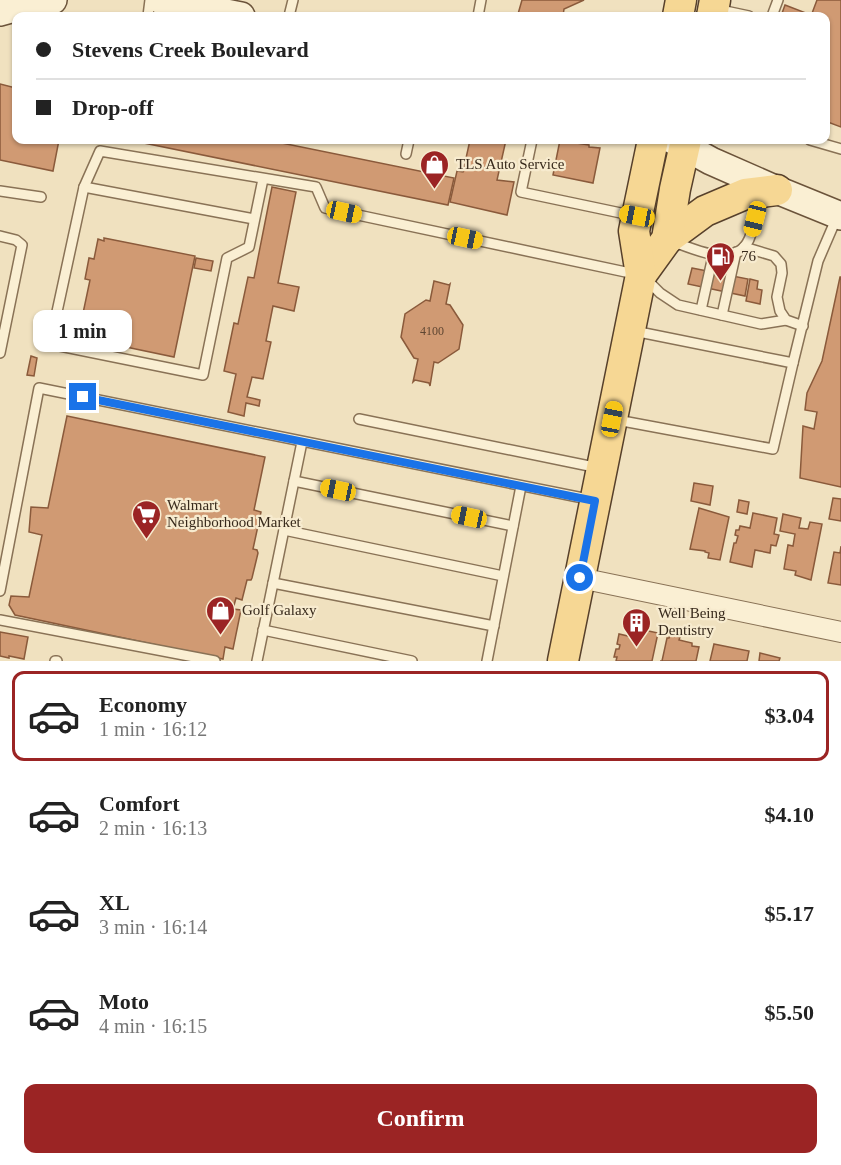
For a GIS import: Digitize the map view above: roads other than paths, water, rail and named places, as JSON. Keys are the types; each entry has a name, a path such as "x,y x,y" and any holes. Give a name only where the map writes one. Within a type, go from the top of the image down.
{"main road":[{"path":"0,12 53,0"},
{"path":"161,0 221,12"},
{"path":"563,661 641,275 634,231 652,144"},
{"path":"667,239 682,144"},
{"path":"685,144 711,161 840,215"},
{"path":"641,275 667,239 705,211 745,194 777,190"}],"street":[{"path":"580,578 841,632"}],"lane":[{"path":"714,8 732,12"},
{"path":"406,154 408,144"},
{"path":"531,144 521,192 637,216"},
{"path":"824,144 841,149"},
{"path":"263,179 249,247 227,258 203,375 50,344 84,187 100,151 316,187 325,208 641,275 660,293 678,305 761,324 786,320 803,326"},
{"path":"84,187 254,219"},
{"path":"722,315 740,250 751,235 758,209 777,190"},
{"path":"0,191 41,197"},
{"path":"612,419 773,449 818,261 840,215"},
{"path":"0,236 16,240 22,245 0,353"},
{"path":"667,239 713,256 724,256 740,250 774,256 781,264 782,273 777,297 780,311 786,320"},
{"path":"701,310 713,256"},
{"path":"629,330 794,363"},
{"path":"0,591 39,388 595,501"},
{"path":"359,419 602,468"},
{"path":"257,661 302,442"},
{"path":"294,481 513,526"},
{"path":"487,661 520,486"},
{"path":"284,530 503,576"},
{"path":"273,583 494,626"},
{"path":"0,620 215,661"},
{"path":"263,630 412,661"}],"place":[{"name":"TLS Auto Service","path":"435,190"},
{"name":"76","path":"720,282"},
{"name":"Walmart Neighborhood Market","path":"146,540"},
{"name":"Golf Galaxy","path":"221,636"},
{"name":"Well Being Dentistry","path":"637,648"}]}
